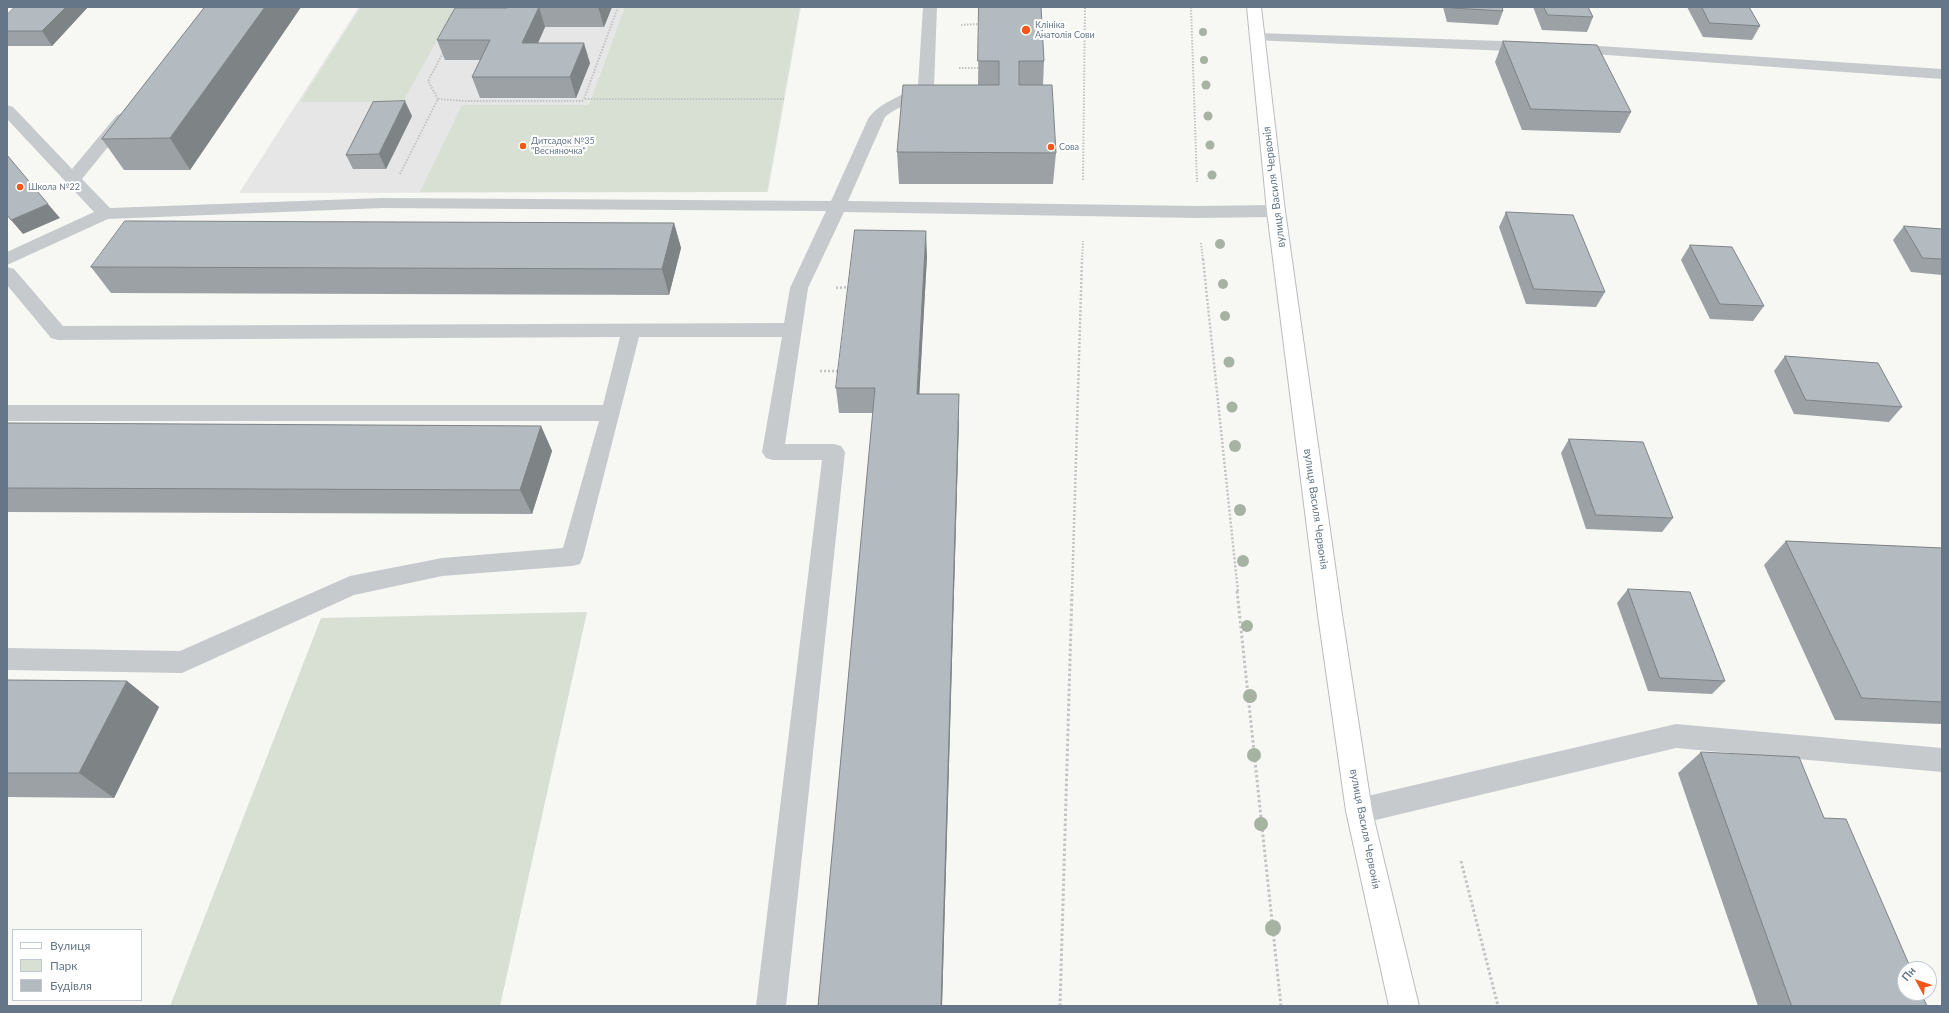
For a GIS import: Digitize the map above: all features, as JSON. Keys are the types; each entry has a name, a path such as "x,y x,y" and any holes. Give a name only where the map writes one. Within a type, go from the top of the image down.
{"main road":[{"name":"вулиця Василя Червонія","path":"1254,7 1276,211 1328,599 1359,811 1404,1006"}],"lane":[{"path":"771,1006 834,452 773,452 792,330 799,288 871,134 877,116 892,104 908,99 926,88 930,7"},
{"path":"1257,37 1492,44 1942,74"},
{"path":"73,179 134,103"},
{"path":"7,110 105,214"},
{"path":"7,259 105,214 382,203 837,206 1084,211 1276,211"},
{"path":"7,273 58,333 792,330"},
{"path":"7,659 182,662 350,586 442,567 572,557 611,413 631,331"},
{"path":"7,413 611,413"},
{"path":"1359,811 1676,736 1942,760"}],"path":[{"path":"584,98 618,7"},
{"path":"1060,1006 1084,211 1082,140 1085,7"},
{"path":"1191,7 1198,212 1280,1006"},
{"path":"438,99 428,81 445,49"},
{"path":"438,99 464,101 582,101 584,98 784,99"},
{"path":"382,203 391,192 438,99"},
{"path":"1461,861 1498,1006"}],"shaded area":[{"name":"Дитсадок №35 \"Весняночка\"","path":"359,7 801,7 768,192 239,193"}],"green space":[{"path":"361,7 455,7 403,102 300,102"},
{"path":"625,7 800,7 767,192 420,192 462,105 589,105"},
{"path":"587,612 500,1006 170,1006 321,618"}],"building":[{"path":"15,7 66,7 42,31 7,31 7,15"},
{"path":"205,7 265,7 170,138 102,139"},
{"path":"539,7 522,43 584,43 570,77 472,77 490,40 437,40 455,8"},
{"path":"979,7 1041,7 1044,61 1019,61 1019,85 1052,85 1056,153 897,152 903,85 999,85 999,61 978,61"},
{"path":"1502,7 1503,11 1452,8"},
{"path":"1544,7 1588,7 1593,17 1548,15"},
{"path":"1702,7 1749,7 1760,26 1710,23"},
{"path":"1503,41 1597,45 1631,112 1531,109"},
{"path":"405,101 379,154 346,155 373,102"},
{"path":"7,155 48,204 11,220 7,215"},
{"path":"1506,212 1573,215 1605,292 1534,289"},
{"path":"125,221 674,223 662,269 91,267"},
{"path":"1904,226 1942,229 1942,259 1923,258"},
{"path":"855,230 926,231 917,394 959,394 941,1006 818,1006 875,388 836,388"},
{"path":"1690,245 1732,247 1764,306 1720,304"},
{"path":"1785,356 1878,363 1902,407 1806,400"},
{"path":"7,423 541,426 520,490 7,488"},
{"path":"1569,439 1643,442 1673,518 1596,515"},
{"path":"1786,541 1942,548 1942,702 1862,698"},
{"path":"1628,589 1690,592 1725,681 1660,678"},
{"path":"7,680 127,681 79,773 7,773"},
{"path":"1701,752 1799,757 1824,818 1846,819 1908,961 1897,961 1897,1001 1925,1001 1927,1006 1792,1006"}],"place":[{"name":"Клініка Анатолія Сови","path":"1026,30"},
{"name":"Дитсадок №35 \"Весняночка\"","path":"523,146"},
{"name":"Сова","path":"1051,147"},
{"name":"Школа №22","path":"20,187"}]}
